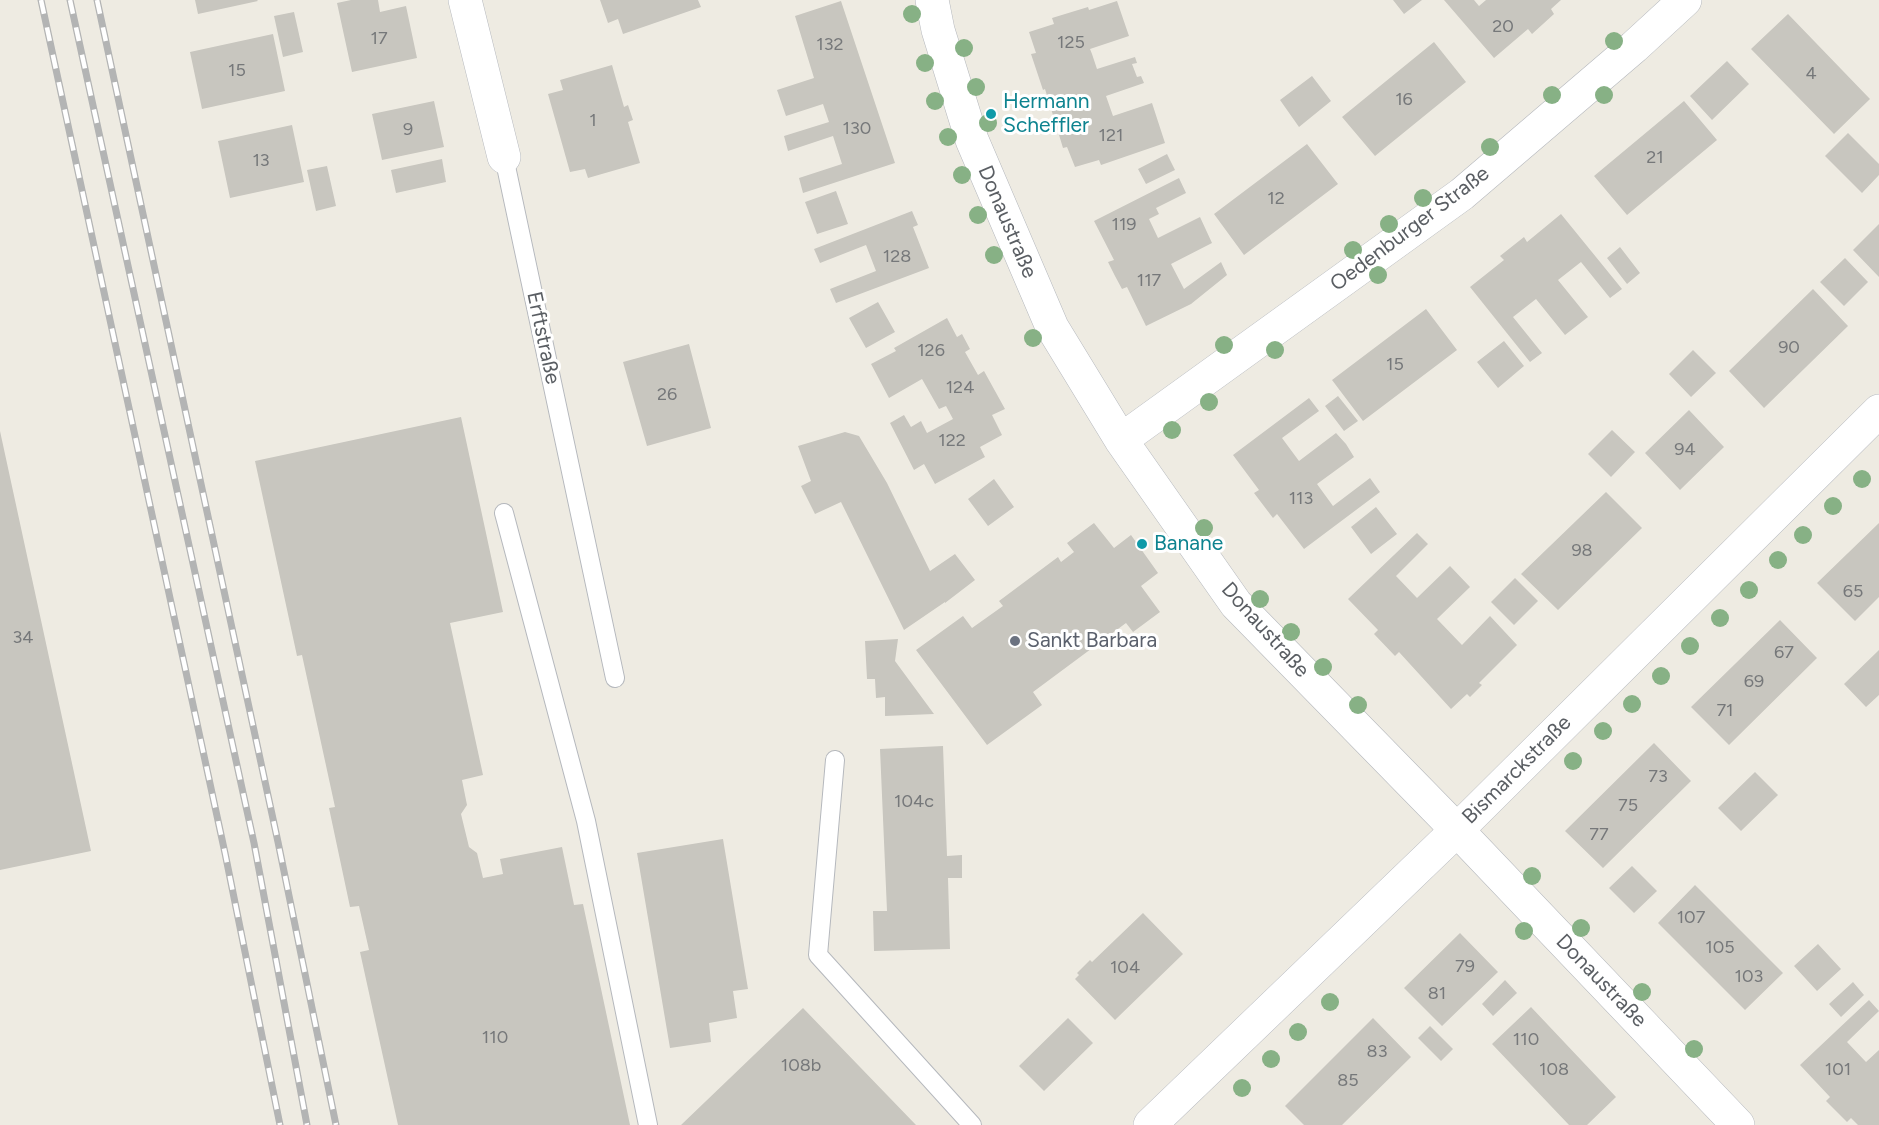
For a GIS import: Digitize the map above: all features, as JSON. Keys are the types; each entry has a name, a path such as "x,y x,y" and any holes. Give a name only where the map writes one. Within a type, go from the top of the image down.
{"street":[{"name":"Erftstraße","path":"465,0 504,157"},
{"name":"Donaustraße","path":"932,0 938,30 972,140 1052,327 1121,440 1236,604 1738,1125"},
{"name":"Oedenburger Straße","path":"1121,440 1462,194 1634,47 1685,0"},
{"name":"Bismarckstraße","path":"1150,1125 1456,830 1879,411"}],"lane":[{"name":"Erftstraße","path":"504,157 615,678"},
{"path":"504,513 586,821 648,1125"},
{"path":"835,760 818,955 972,1125"}],"building":[{"path":"195,0 257,0 258,1 198,14"},
{"path":"351,0 378,0 380,12 406,6 417,58 352,72 337,3"},
{"path":"600,0 698,0 701,7 623,34 618,19 608,23"},
{"path":"1393,0 1422,0 1404,14"},
{"path":"1444,0 1474,0 1479,6 1486,0 1561,0 1551,9 1554,14 1532,34 1528,29 1494,58"},
{"path":"841,1 895,163 803,193 799,178 842,164 833,136 788,151 784,136 829,122 823,104 786,116 777,90 814,78 795,16"},
{"path":"1117,1 1129,36 1090,49 1097,69 1135,57 1137,63 1132,64 1137,77 1141,76 1144,83 1106,96 1113,116 1152,103 1165,143 1101,165 1099,160 1075,167 1067,147 1063,148 1045,89 1043,90 1031,54 1036,53 1029,32 1054,24 1052,18"},
{"path":"294,12 303,52 283,57 274,16"},
{"path":"1788,14 1870,99 1834,134 1751,49"},
{"path":"273,34 285,91 202,109 190,52"},
{"path":"1434,42 1466,82 1375,156 1342,117"},
{"path":"1727,61 1749,84 1712,120 1690,96"},
{"path":"612,65 624,107 628,105 633,120 628,122 640,163 588,178 585,169 570,172 548,94 563,90 560,80"},
{"path":"1312,76 1331,101 1299,127 1280,100"},
{"path":"434,101 444,147 382,160 372,114"},
{"path":"1684,101 1717,140 1627,215 1594,176"},
{"path":"292,125 304,182 230,198 218,141"},
{"path":"1848,133 1879,164 1879,175 1862,193 1825,156"},
{"path":"1307,144 1338,184 1244,255 1214,214"},
{"path":"1167,154 1175,170 1146,184 1138,169"},
{"path":"442,159 446,182 396,193 391,170"},
{"path":"327,166 336,206 316,211 307,170"},
{"path":"1179,178 1186,193 1156,208 1159,214 1149,219 1158,238 1200,217 1212,243 1171,264 1184,289 1221,262 1227,275 1191,304 1146,326 1127,287 1122,289 1108,262 1114,260 1094,221"},
{"path":"836,191 848,224 817,234 805,202"},
{"path":"912,211 918,225 913,227 929,268 836,303 830,289 876,271 866,245 820,263 814,249"},
{"path":"1561,214 1622,289 1610,298 1581,262 1558,280 1588,317 1565,335 1536,299 1513,317 1542,353 1530,362 1470,287 1504,260 1500,256 1524,237 1527,242"},
{"path":"1879,224 1879,277 1853,250"},
{"path":"1620,247 1640,273 1627,284 1607,258"},
{"path":"1845,258 1868,282 1844,306 1820,282"},
{"path":"1813,289 1848,326 1764,408 1729,371"},
{"path":"878,302 895,332 866,348 849,318"},
{"path":"1426,309 1457,350 1363,421 1332,380"},
{"path":"947,318 957,337 962,334 970,349 965,352 978,375 984,371 1005,409 992,415 1002,435 980,447 985,457 935,484 924,464 914,470 890,423 904,415 911,427 921,421 927,433 953,419 946,406 939,409 922,379 889,398 871,364 896,351 894,348"},
{"path":"1504,341 1524,366 1498,388 1477,362"},
{"path":"689,344 711,428 647,446 623,362"},
{"path":"1693,350 1716,373 1691,397 1669,374"},
{"path":"1338,396 1358,421 1344,431 1325,406"},
{"path":"1309,398 1319,411 1282,438 1299,461 1336,433 1354,457 1317,484 1333,506 1370,478 1380,492 1304,549 1277,514 1273,518 1254,493 1259,490 1233,455"},
{"path":"1689,410 1724,447 1680,490 1645,453"},
{"path":"461,417 503,612 450,623 483,775 462,780 467,805 461,814 469,847 477,853 483,878 503,874 500,859 562,847 574,905 583,904 630,1125 398,1125 360,952 369,950 359,906 350,907 329,808 335,807 302,655 297,656 255,461"},
{"path":"1612,430 1635,452 1611,477 1588,454"},
{"path":"0,431 91,851 0,870"},
{"path":"845,432 859,436 887,483 930,571 955,554 975,580 904,630 841,502 815,514 801,486 811,481 798,446"},
{"path":"994,479 1014,507 988,526 968,499"},
{"path":"1606,492 1642,528 1558,610 1521,574"},
{"path":"1376,507 1397,534 1371,554 1351,527"},
{"name":"Sankt Barbara","path":"1094,523 1114,548 1131,535 1158,573 1141,586 1160,612 1133,632 1126,623 1033,692 1042,705 987,745 916,650 963,616 972,628 1003,606 999,601 1058,557 1061,562 1074,552 1067,543"},
{"path":"1879,523 1879,597 1855,621 1817,583"},
{"path":"1417,533 1428,544 1396,576 1417,598 1450,566 1470,587 1437,619 1462,645 1490,616 1517,645 1479,683 1482,685 1470,697 1467,694 1451,709 1399,652 1395,656 1374,634 1378,630 1348,599"},
{"path":"1515,578 1538,601 1514,625 1491,602"},
{"path":"1780,620 1817,658 1729,745 1691,707"},
{"path":"898,639 895,661 934,714 885,716 885,697 876,698 875,679 867,679 865,641"},
{"path":"1879,650 1879,695 1866,707 1844,684"},
{"path":"1654,743 1691,781 1603,868 1565,831"},
{"path":"943,746 947,856 962,855 962,878 948,878 950,949 874,951 873,911 887,911 880,749"},
{"path":"1755,772 1778,795 1741,831 1718,808"},
{"path":"723,839 748,989 733,991 737,1018 709,1023 711,1042 670,1048 637,853"},
{"path":"1632,866 1657,891 1634,913 1609,888"},
{"path":"1695,885 1783,973 1745,1010 1658,923"},
{"path":"1143,913 1183,954 1115,1020 1075,979 1079,975 1077,973 1090,960 1092,962"},
{"path":"1460,933 1498,972 1442,1026 1404,988"},
{"path":"1818,944 1841,969 1817,991 1794,966"},
{"path":"1505,980 1517,993 1493,1016 1482,1004"},
{"path":"1853,982 1864,995 1841,1017 1829,1004"},
{"path":"1869,1000 1879,1011 1847,1042 1866,1062 1879,1050 1879,1125 1858,1125 1851,1118 1847,1122 1826,1101 1830,1097 1800,1065"},
{"path":"1531,1007 1616,1097 1587,1125 1569,1125 1492,1044"},
{"path":"803,1008 916,1125 681,1125"},
{"path":"1068,1018 1093,1043 1044,1091 1019,1066"},
{"path":"1373,1018 1411,1057 1342,1125 1304,1125 1285,1106"},
{"path":"1430,1026 1453,1049 1441,1061 1418,1038"}],"railway":[{"path":"41,0 225,853 280,1125"},
{"path":"70,0 254,843 307,1125"},
{"path":"97,0 278,842 336,1125"}],"place":[{"name":"Hermann Scheffler","path":"991,114"},
{"name":"Banane","path":"1142,544"},
{"name":"Sankt Barbara","path":"1015,641"}]}
